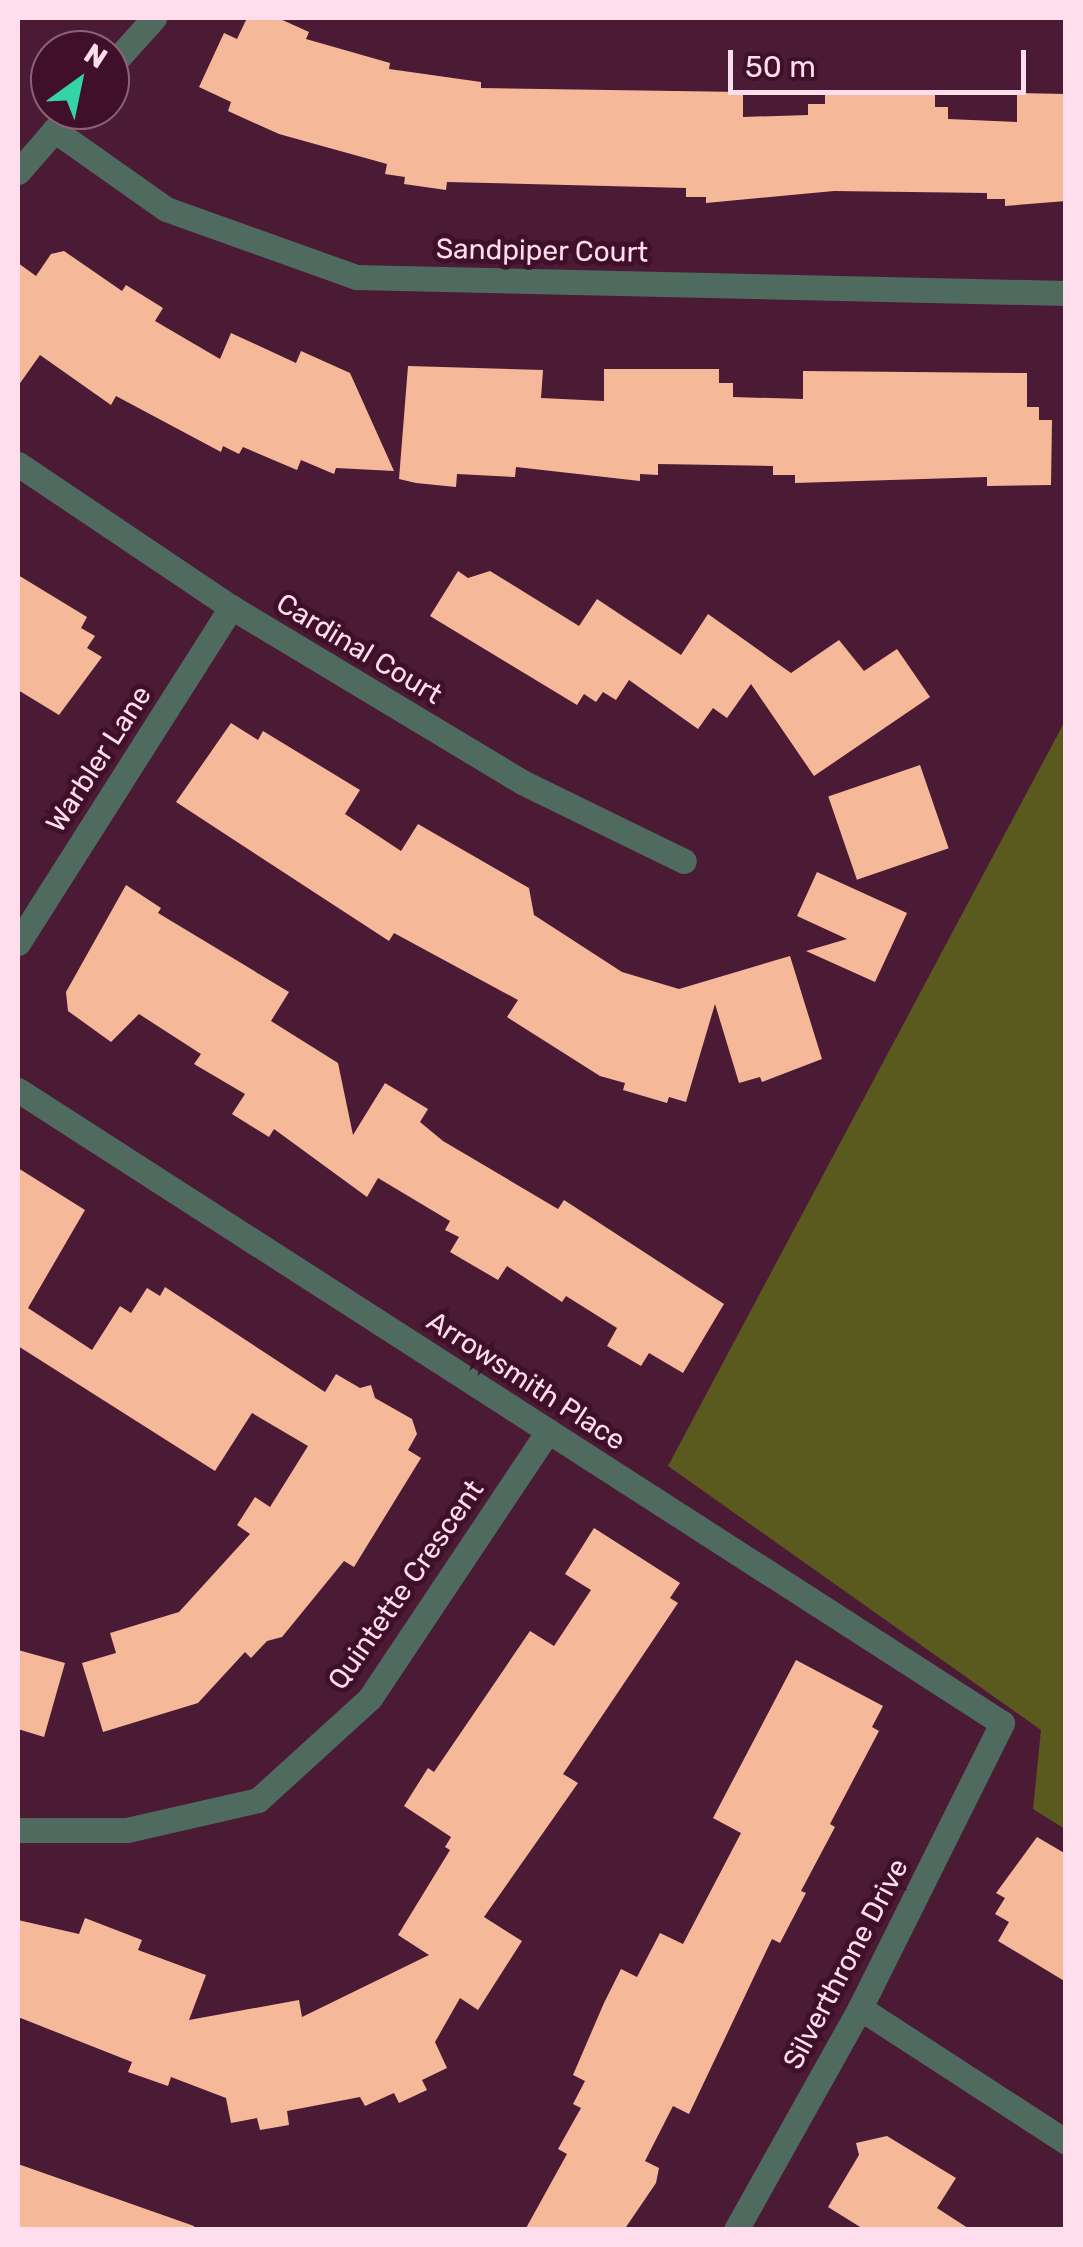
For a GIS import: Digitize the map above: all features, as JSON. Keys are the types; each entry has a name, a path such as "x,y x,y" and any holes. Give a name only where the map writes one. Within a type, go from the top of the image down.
{"street":[{"path":"130,45 154,18"},
{"path":"18,172 54,130"},
{"name":"Sandpiper Court","path":"54,130 166,209 356,278 1066,292"},
{"name":"Cardinal Court","path":"18,464 231,607 522,782 684,860"},
{"name":"Warbler Lane","path":"18,943 231,607"},
{"name":"Arrowsmith Place","path":"18,1090 1002,1723"},
{"name":"Quintette Crescent","path":"18,1830 127,1830 258,1800 370,1698 548,1431"},
{"name":"Silverthrone Drive","path":"736,2230 860,2008 1002,1723"},
{"path":"860,2008 1066,2142"}],"shaded area":[{"path":"1065,721 1066,1829 1033,1809 1041,1730 668,1466"}],"building":[{"path":"247,18 278,18 309,32 306,39 390,63 389,69 481,82 481,88 743,92 743,117 808,115 808,104 825,104 825,92 935,93 935,107 948,107 948,119 1017,122 1017,93 1066,94 1066,201 1005,206 1005,199 987,199 987,193 834,191 706,203 706,197 686,197 686,188 447,182 446,190 404,184 405,177 385,174 387,164 279,134 228,111 231,102 199,87 224,33 237,39"},
{"path":"64,251 122,291 126,285 163,308 155,321 220,359 231,333 296,363 301,351 350,373 394,471 336,468 334,474 301,460 297,470 243,447 239,454 223,446 221,452 116,396 111,405 40,355 18,386 18,263 36,276 51,254"},
{"path":"408,366 543,370 541,398 604,401 604,369 719,369 719,383 733,383 733,397 803,399 803,371 1027,373 1027,407 1039,407 1039,420 1052,420 1051,485 987,486 987,477 795,483 795,475 773,475 773,466 658,464 658,475 640,474 640,481 516,467 515,477 457,474 456,487 416,483 399,479"},
{"path":"458,571 468,578 490,571 579,626 597,599 681,655 708,614 791,673 839,640 864,671 897,649 930,697 814,776 751,684 727,718 713,708 698,729 629,680 616,700 603,692 596,702 584,694 577,705 430,616"},
{"path":"18,575 87,617 81,628 95,636 87,648 102,657 59,715 18,690"},
{"path":"231,723 258,740 263,731 360,790 345,814 401,851 418,824 529,888 534,915 622,972 679,989 790,956 822,1059 762,1082 760,1077 739,1083 715,1004 686,1102 669,1097 667,1103 623,1090 625,1083 600,1076 507,1017 518,1000 394,933 389,941 176,802"},
{"path":"920,765 949,848 857,880 828,797"},
{"path":"817,872 907,913 875,982 806,951 847,939 797,916"},
{"path":"126,885 161,908 158,913 289,992 271,1021 338,1063 353,1135 385,1083 428,1109 420,1122 443,1141 558,1209 564,1200 724,1304 683,1373 649,1353 641,1366 607,1346 617,1328 566,1296 562,1302 507,1266 498,1280 450,1252 459,1237 445,1230 450,1221 378,1178 367,1197 274,1129 269,1137 232,1114 245,1094 194,1064 201,1054 139,1014 111,1042 68,1011 66,992"},
{"path":"18,1168 85,1210 28,1308 92,1350 120,1306 131,1313 147,1288 160,1296 165,1287 325,1392 336,1374 360,1388 371,1385 375,1398 412,1419 417,1434 408,1450 421,1458 354,1567 344,1561 282,1637 267,1641 251,1658 245,1652 198,1703 103,1732 82,1663 116,1653 110,1633 179,1612 250,1534 237,1525 255,1497 270,1507 308,1446 252,1413 215,1471 18,1346"},
{"path":"594,1528 680,1583 670,1598 678,1603 563,1774 578,1783 484,1917 522,1941 478,2010 460,1998 435,2042 447,2068 422,2080 427,2090 399,2103 394,2093 365,2106 360,2097 287,2111 289,2125 260,2130 257,2118 231,2123 226,2098 171,2077 168,2086 128,2072 132,2062 18,2017 18,1920 79,1934 85,1918 142,1940 138,1950 206,1975 189,2020 299,2000 302,2017 429,1955 398,1935 450,1850 445,1847 451,1837 404,1806 428,1768 434,1772 530,1631 554,1646 591,1590 565,1574"},
{"path":"18,1650 65,1663 44,1737 18,1729"},
{"path":"796,1660 883,1706 872,1727 879,1731 830,1824 835,1827 801,1891 806,1893 780,1943 772,1939 689,2114 673,2106 645,2161 659,2168 656,2183 624,2230 525,2230 567,2154 558,2149 581,2108 573,2104 585,2081 573,2075 604,2003 621,1969 637,1977 660,1933 683,1944 741,1833 713,1818"},
{"path":"1037,1837 1066,1854 1066,1982 998,1941 1009,1922 995,1914 1005,1898 996,1893"},
{"path":"887,2136 956,2178 937,2208 971,2230 865,2230 828,2207 859,2155 856,2143"},
{"path":"18,2164 194,2226 193,2230 18,2230"}]}
